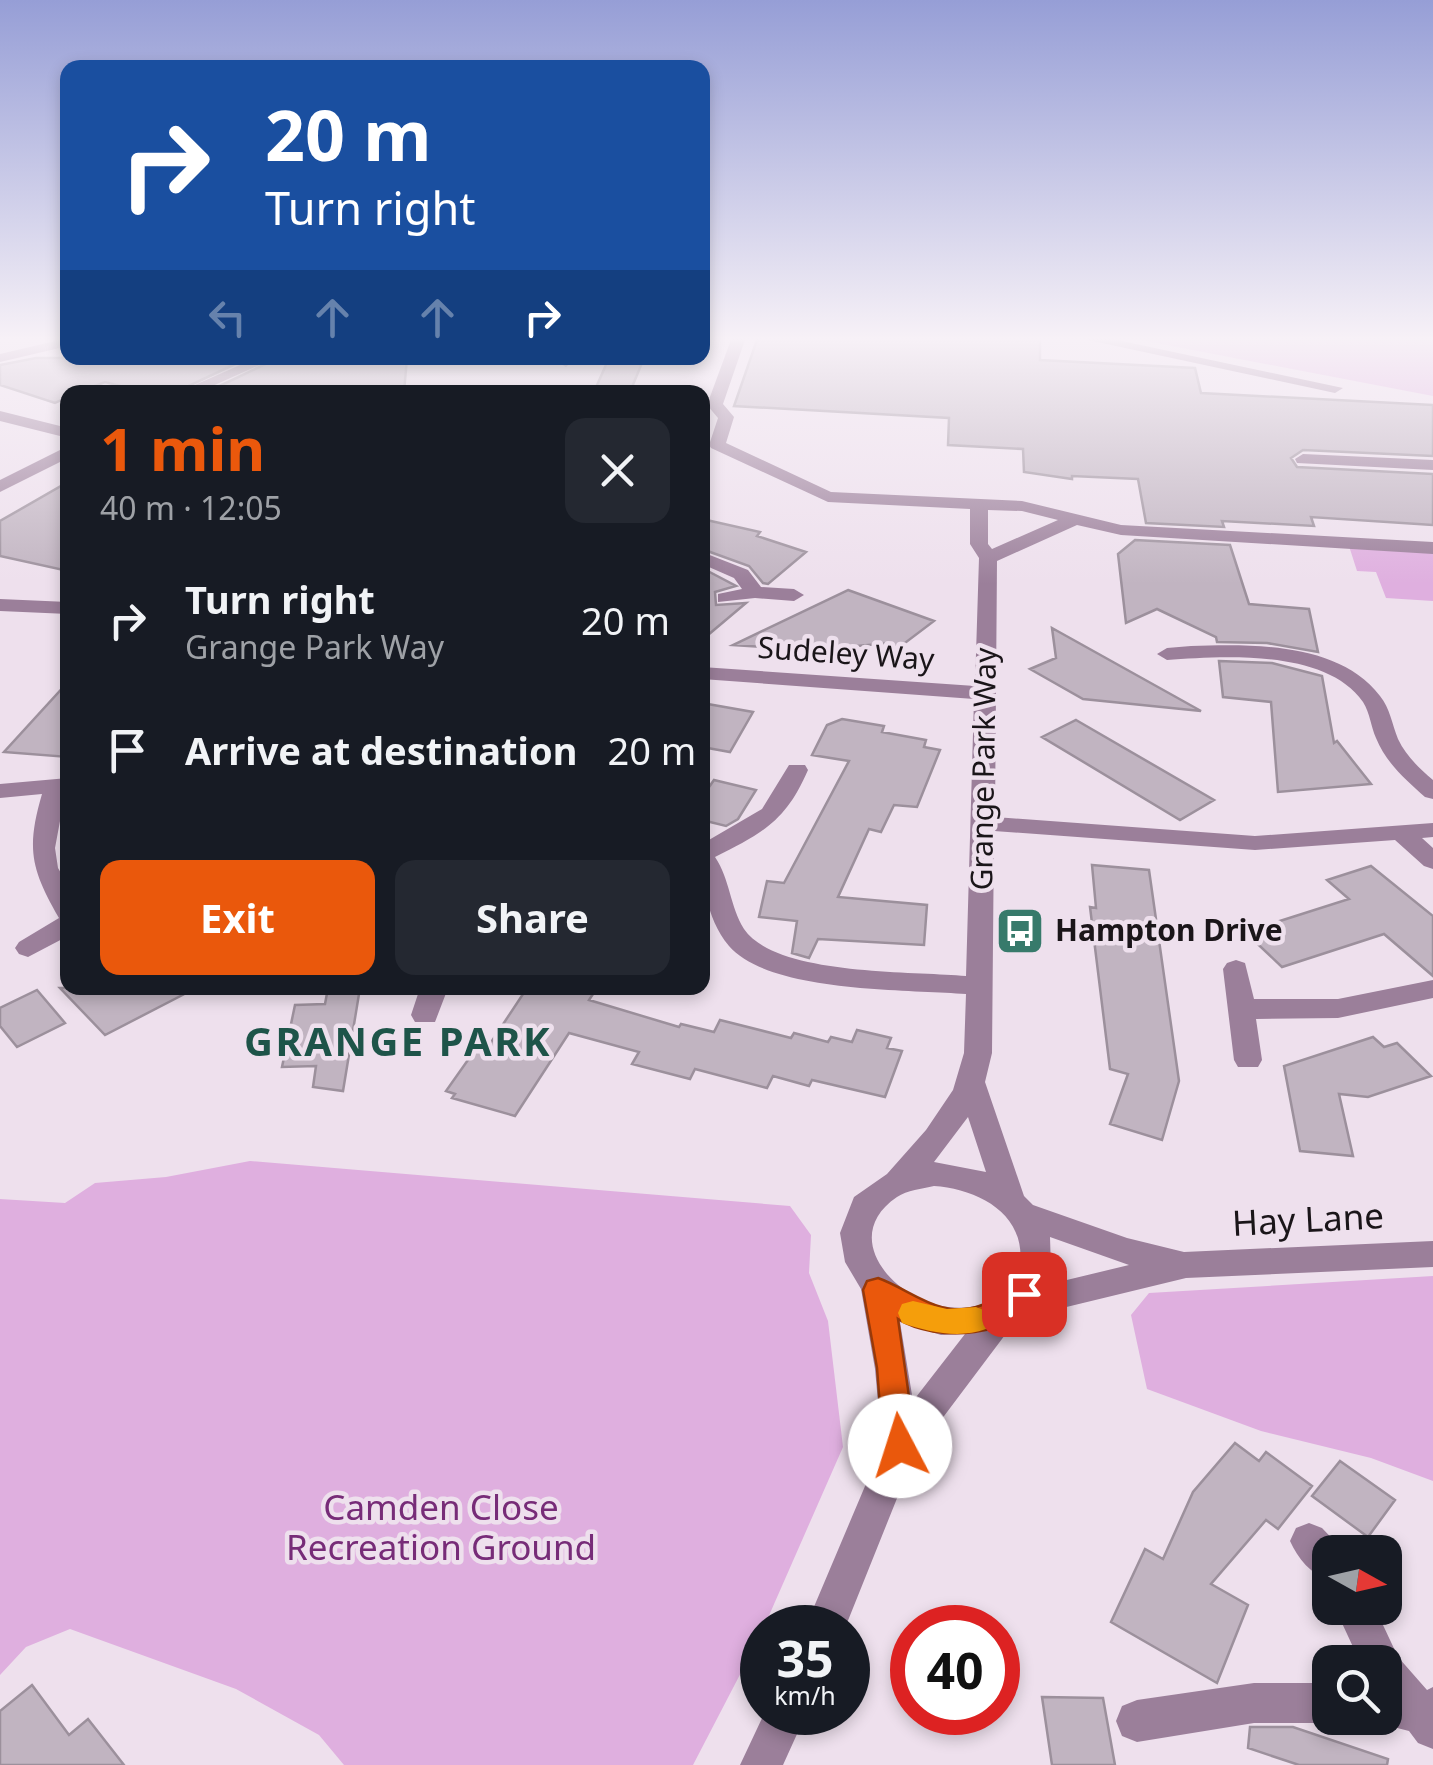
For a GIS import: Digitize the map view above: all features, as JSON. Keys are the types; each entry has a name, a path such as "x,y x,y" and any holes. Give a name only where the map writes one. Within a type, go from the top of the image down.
{"street":[{"path":"13,419 60,431"},
{"path":"725,419 717,445 721,449 828,497 1022,506 1121,530 1433,548"},
{"path":"0,488 60,455"},
{"path":"1304,459 1433,466"},
{"name":"Grange Park Way","path":"835,1605 900,1446 1005,1309 1028,1290 1038,1260 1035,1234 1016,1207 972,1085 980,986 988,566 979,544 979,506"},
{"path":"988,566 1073,520"},
{"path":"710,560 741,574 755,592"},
{"path":"725,598 755,592 794,596"},
{"path":"0,604 60,608"},
{"path":"1167,654 1249,652 1321,666 1366,693 1379,710 1396,757 1433,792"},
{"name":"Sudeley Way","path":"710,675 985,694"},
{"path":"710,851 778,811 798,770"},
{"path":"0,791 60,785"},
{"path":"60,791 43,846 44,863 60,896"},
{"path":"983,823 1255,843 1433,830"},
{"path":"1404,834 1433,861"},
{"path":"710,867 730,931 751,953 816,972 980,986"},
{"path":"28,948 60,929"},
{"path":"1236,968 1248,1060"},
{"path":"1241,1008 1323,1012 1375,1005 1433,989"},
{"path":"425,1015 432,995"},
{"name":"Grange Park Way","path":"900,1446 878,1290 858,1261 856,1225 872,1198 899,1181 950,1122 972,1085"},
{"path":"899,1181 927,1174 956,1176 984,1184 1016,1207"},
{"name":"Hay Lane","path":"1016,1207 1125,1251 1186,1265"},
{"name":"Hay Lane","path":"1005,1309 1186,1265 1433,1254"},
{"path":"878,1290 904,1310 938,1320 980,1320 1005,1309"},
{"path":"1402,1694 1418,1714"},
{"path":"1137,1721 1254,1703 1312,1703"},
{"path":"762,1765 776,1735"}],"green space":[{"path":"1349,546 1433,552 1433,601 1386,598 1376,572 1357,571"},
{"name":"Camden Close Recreation Ground","path":"250,1161 790,1206 811,1235 809,1273 828,1321 843,1447 774,1605 740,1605 740,1675 693,1765 344,1765 319,1735 236,1689 70,1629 26,1647 0,1675 0,1199 65,1203 95,1183 166,1177"},
{"path":"1433,1276 1433,1481 1371,1458 1261,1431 1147,1389 1131,1315 1149,1293"}],"building":[{"path":"949,419 1433,419 1433,456 1303,450 1291,458 1297,467 1433,474 1433,525 1311,517 1314,526 1222,521 1224,527 1146,523 1138,479 1072,479 1024,472 1023,449 948,445"},
{"path":"60,487 60,569 0,556 0,521"},
{"path":"710,521 760,532 757,536 806,552 768,584 749,566 710,552"},
{"path":"1135,540 1230,545 1249,604 1309,609 1318,652 1267,643 1217,642 1216,637 1157,609 1126,623 1118,554"},
{"path":"710,572 736,586 715,592 716,605 746,603 710,633"},
{"path":"848,590 934,621 897,649 890,643 812,650 733,645"},
{"path":"1052,628 1201,711 1083,699 1030,669 1056,658"},
{"path":"1219,661 1272,663 1322,676 1334,743 1337,741 1371,784 1278,792 1271,702 1223,697"},
{"path":"60,691 60,756 4,752"},
{"path":"710,704 753,712 730,752 710,748"},
{"path":"842,719 884,726 882,732 926,740 924,747 940,750 917,807 894,805 881,832 869,829 838,897 927,905 924,945 818,939 809,958 792,953 797,921 759,917 767,881 784,883 849,761 812,755 827,725"},
{"path":"1076,720 1214,800 1180,820 1042,737"},
{"path":"714,780 756,790 738,819 726,826 710,822 710,786"},
{"path":"1092,865 1149,870 1179,1081 1162,1140 1110,1124 1128,1074 1110,1069 1090,907 1096,908"},
{"path":"1371,866 1433,916 1433,976 1384,934 1282,967 1245,932 1349,899 1327,880"},
{"path":"37,990 65,1023 17,1047 0,1026 0,1008"},
{"path":"67,995 182,995 105,1035"},
{"path":"327,995 359,995 343,1091 313,1087 316,1066 282,1067 295,1005 325,1004"},
{"path":"522,995 592,995 589,1000 679,1027 681,1024 714,1032 720,1020 791,1038 794,1033 828,1042 831,1037 852,1042 857,1030 891,1038 887,1048 902,1051 885,1097 812,1080 809,1086 773,1076 767,1088 695,1069 690,1079 632,1064 639,1052 569,1033 515,1116 452,1098 455,1094 446,1091 475,1050 484,1053"},
{"path":"1373,1037 1384,1047 1397,1043 1431,1076 1368,1097 1339,1094 1353,1156 1300,1151 1284,1066"},
{"path":"1235,1443 1259,1461 1266,1452 1312,1486 1278,1529 1266,1520 1211,1584 1248,1605 1217,1683 1111,1622 1145,1549 1163,1559 1193,1492"},
{"path":"1340,1461 1395,1500 1369,1535 1365,1535 1312,1496"},
{"path":"32,1685 69,1735 88,1719 124,1765 0,1765 0,1711"},
{"path":"1042,1697 1103,1698 1115,1765 1052,1765"},
{"path":"1250,1727 1293,1727 1388,1759 1387,1765 1299,1765 1248,1748"}],"slow traffic":[{"path":"913,1313 947,1322 976,1320"}],"place":[{"name":"Hampton Drive","path":"1020,931"}],"district":[{"name":"GRANGE PARK","path":"398,1042"}],"route":[{"path":"900,1446 878,1290 916,1315 956,1322 988,1318 1010,1307 1024,1294"}]}
